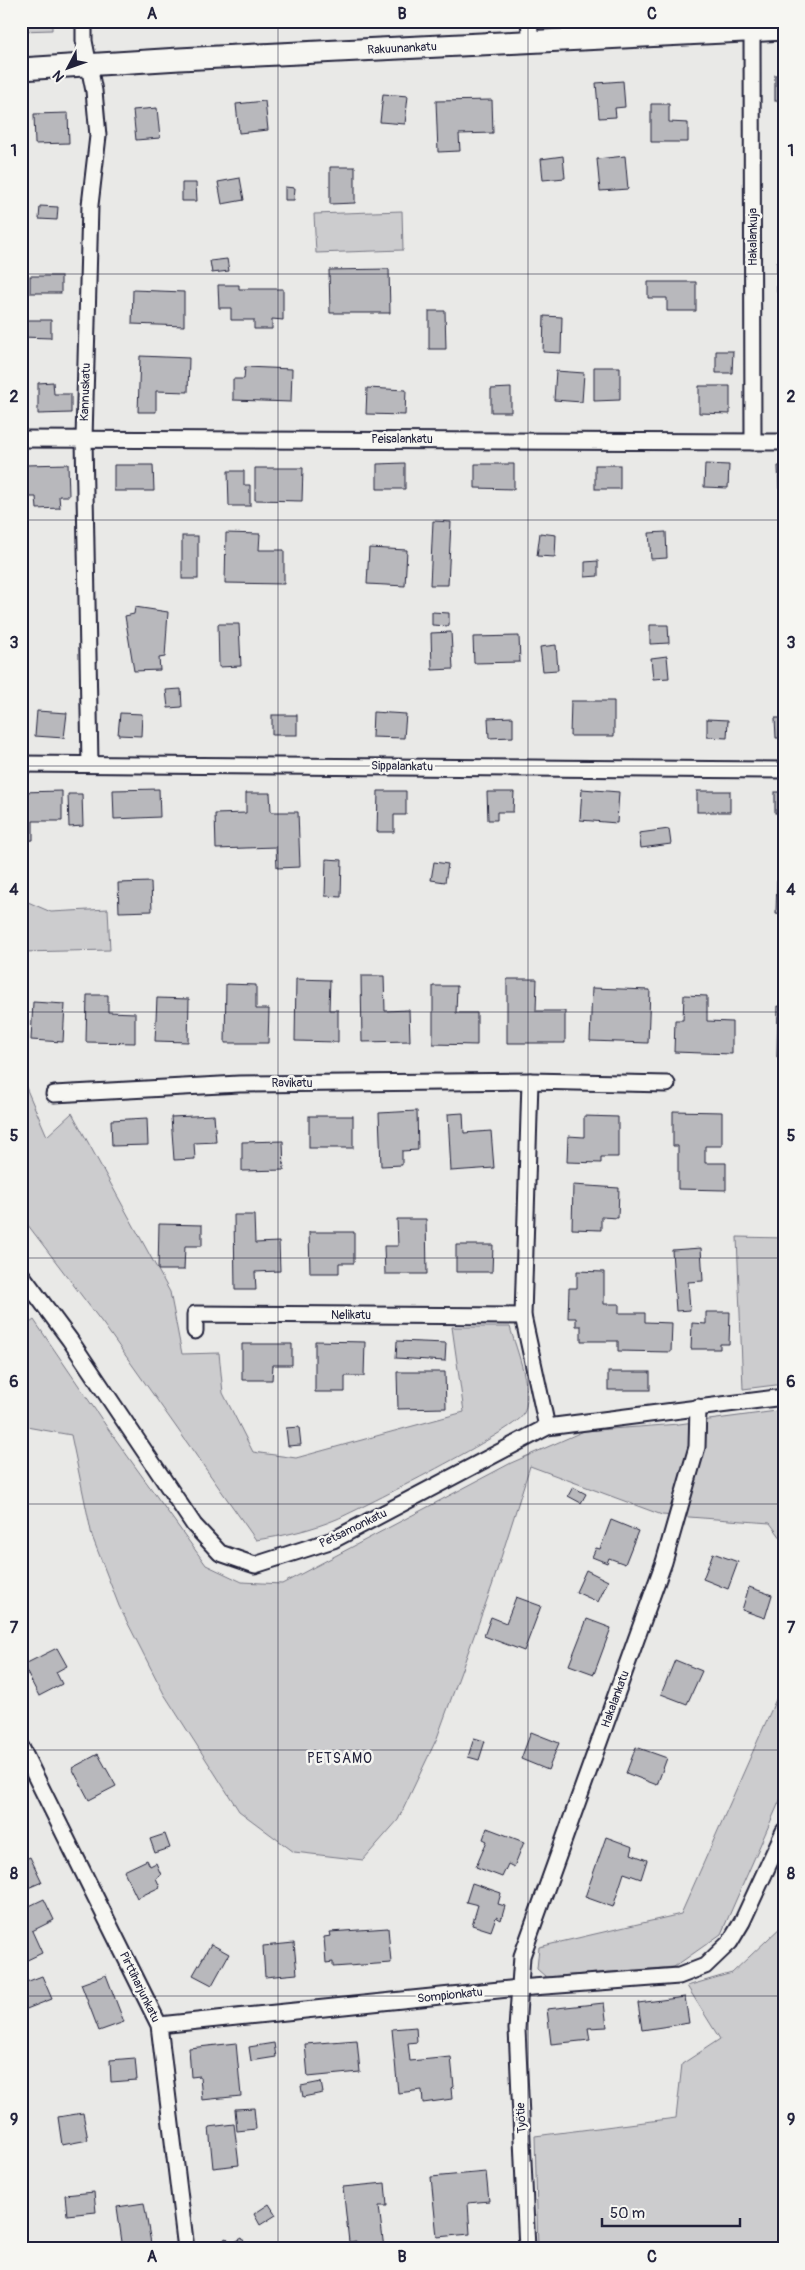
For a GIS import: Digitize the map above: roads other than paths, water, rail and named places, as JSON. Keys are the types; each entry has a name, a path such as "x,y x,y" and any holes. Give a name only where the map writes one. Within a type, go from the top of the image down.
{"street":[{"name":"Kannuskatu","path":"84,21 84,40 94,91 98,136 90,205 84,439 90,764"},
{"name":"Rakuunankatu","path":"21,69 530,32 752,32 784,29"},
{"name":"Hakalankuja","path":"752,32 753,442"},
{"name":"Peisalankatu","path":"21,439 784,442"},
{"name":"Sippalankatu","path":"21,764 784,770"},
{"name":"Ravikatu","path":"54,1094 239,1084 530,1081 666,1084"},
{"path":"530,1081 523,1316 547,1427"},
{"name":"Petsamonkatu","path":"21,1274 70,1340 194,1525 220,1553 255,1565 333,1540 547,1427 784,1397"},
{"name":"Nelikatu","path":"195,1331 195,1314 523,1316"},
{"name":"Hakalankatu","path":"519,1988 522,1956 664,1562 697,1448 698,1407"},
{"name":"Pirttiharjunkatu","path":"21,1747 159,2026 186,2249"},
{"name":"Sompionkatu","path":"159,2026 519,1988 679,1976 705,1966 730,1942 742,1922 784,1831"},
{"name":"Työtie","path":"519,1988 517,2029 527,2249"}],"district":[{"name":"PETSAMO","path":"340,1758"}]}
